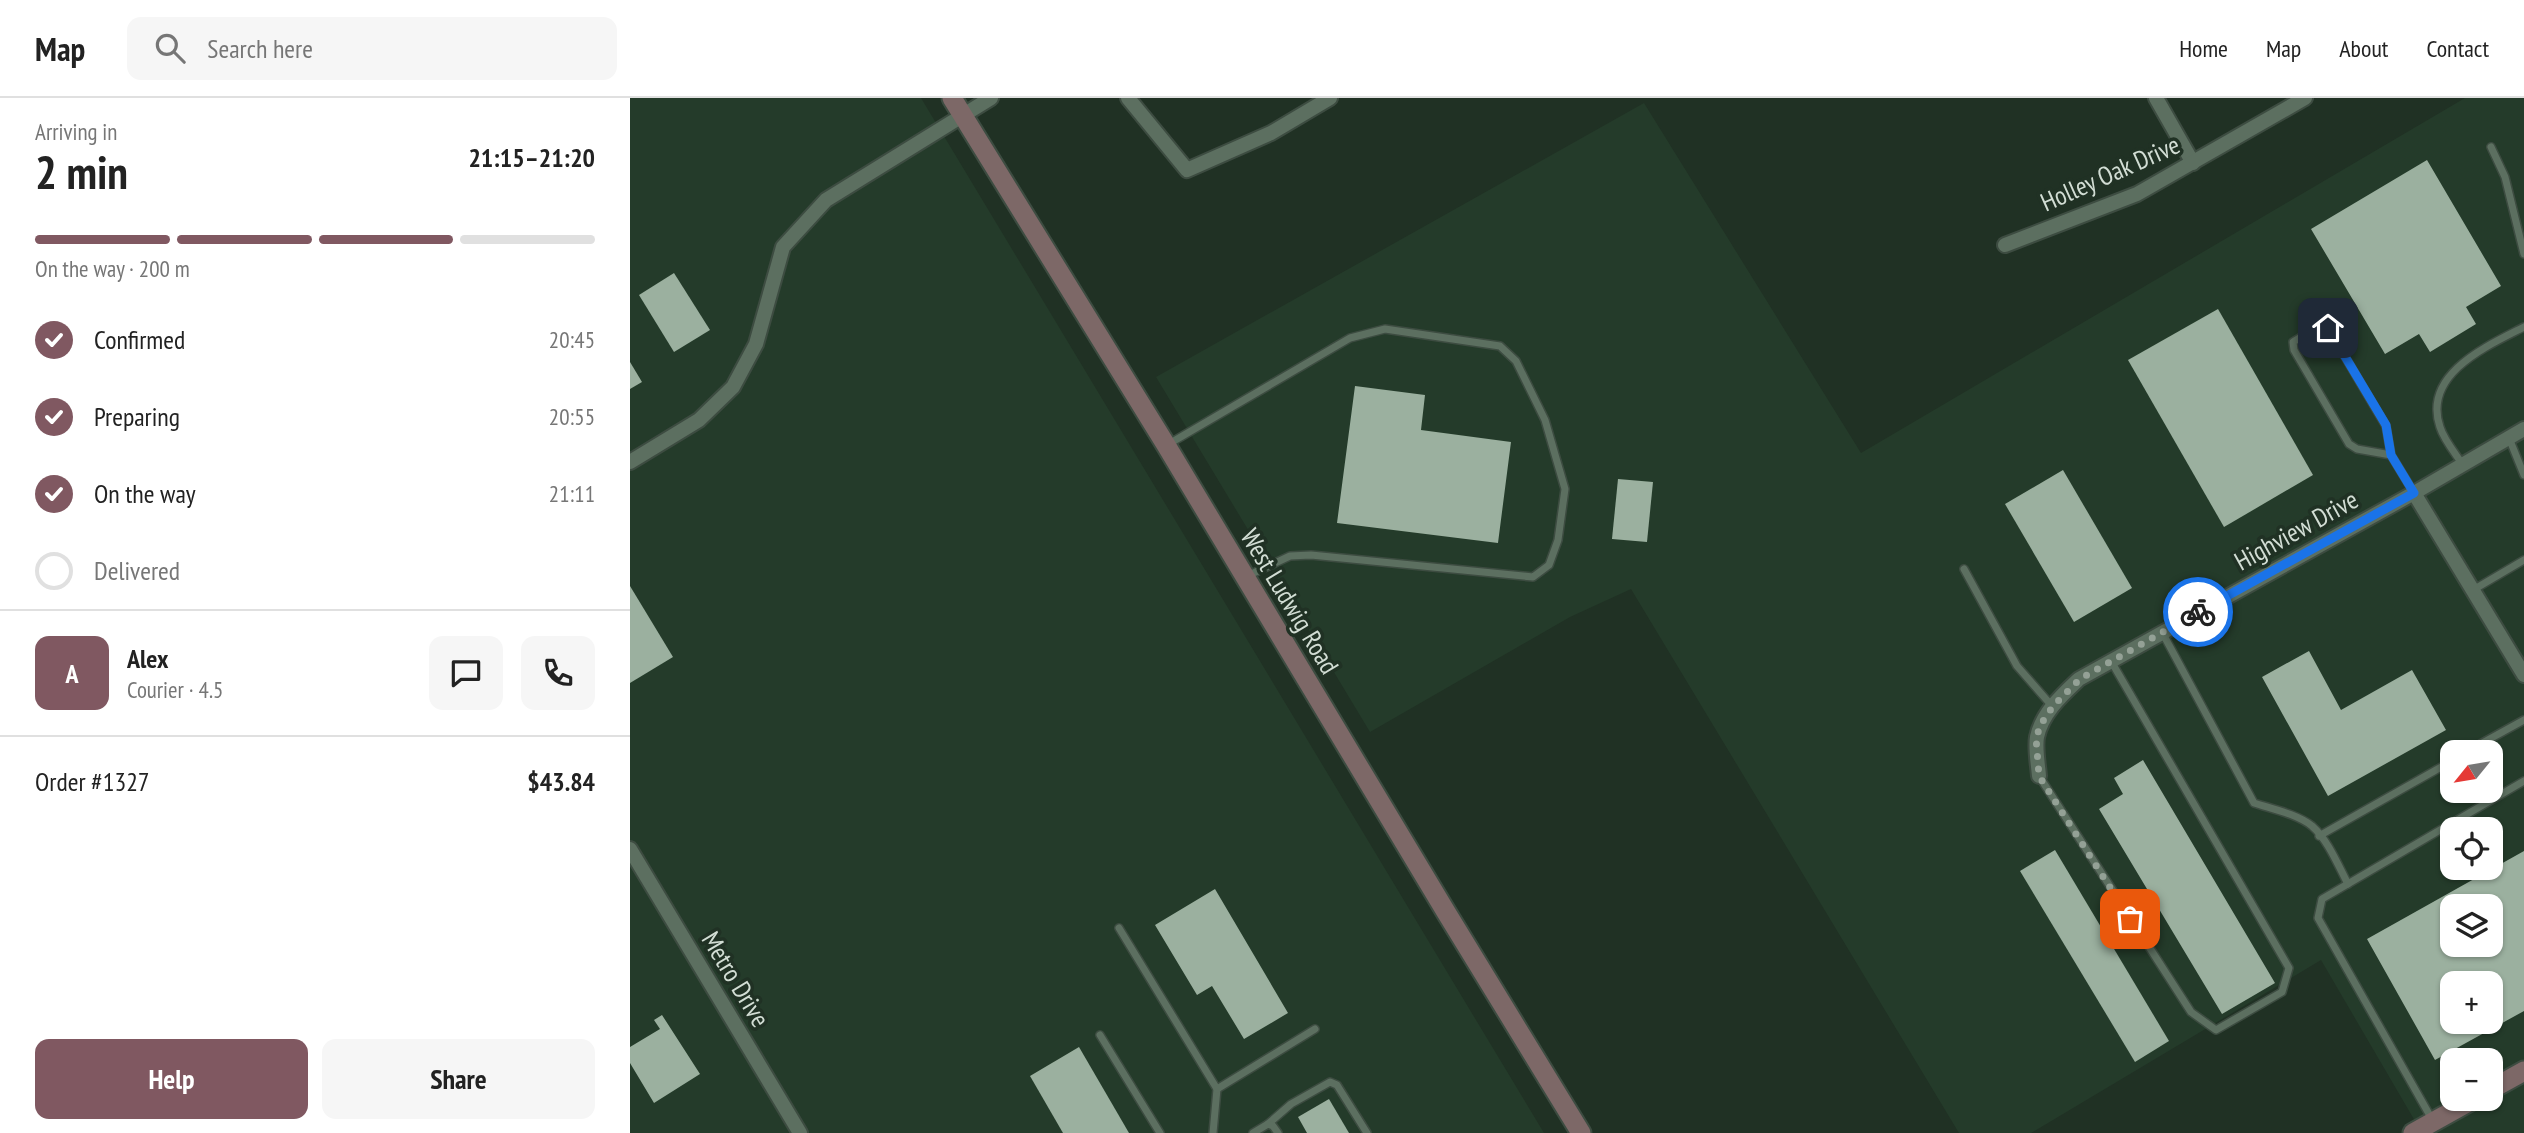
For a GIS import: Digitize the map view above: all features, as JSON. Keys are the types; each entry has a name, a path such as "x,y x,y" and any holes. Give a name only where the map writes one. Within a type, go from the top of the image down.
{"main road":[{"name":"West Ludwig Road","path":"956,106 1166,445 1581,1133"},
{"path":"2503,1083 2524,1071"},
{"path":"2413,1133 2453,1111"}],"street":[{"path":"630,462 699,419 733,387 756,344 783,247 826,201 956,106 991,98"},
{"path":"1128,98 1187,170 1271,133 1330,98"},
{"path":"2156,98 2193,163"},
{"name":"Holley Oak Drive","path":"2005,245 2137,194 2305,98"},
{"name":"Highview Drive","path":"2039,776 2036,738 2041,724 2053,706 2080,679 2524,429"},
{"path":"2414,493 2524,675"},
{"name":"Metro Drive","path":"630,849 800,1133"}],"lane":[{"path":"2491,148 2505,177 2524,254"},
{"path":"2391,455 2357,449 2349,444 2294,350 2293,342 2319,326 2328,328 2386,425 2391,455 2414,493"},
{"path":"2463,465 2440,428 2437,412 2444,381 2454,368 2524,327"},
{"path":"1166,445 1350,338 1385,329 1500,346 1516,361 1545,420 1565,489 1558,540 1549,565 1533,577 1311,555 1290,556 1245,577"},
{"path":"2509,437 2524,475"},
{"path":"2473,590 2524,560"},
{"path":"1964,569 2017,666 2053,706"},
{"path":"2162,632 2254,803 2311,826 2348,884"},
{"path":"2039,776 2191,1012 2216,1030 2281,992 2289,968 2111,661"},
{"path":"2488,740 2524,720"},
{"path":"2319,836 2440,768"},
{"path":"2433,1122 2318,918 2322,899 2524,781"},
{"path":"1119,928 1217,1089 1213,1133"},
{"path":"1217,1089 1315,1029"},
{"path":"1100,1035 1160,1133"},
{"path":"1253,1133 1291,1104 1330,1082 1337,1085 1367,1133"},
{"path":"1268,1124 1278,1133"}],"shaded area":[{"path":"630,98 921,98 1544,1133 630,1133"},
{"path":"2465,98 2524,98 2524,1133 2422,1133 2321,960 2031,1133 1959,1133 1631,589 1570,617 1370,732 1156,377 1644,103 1861,453"}],"building":[{"path":"2427,160 2501,286 2466,307 2476,324 2430,352 2419,334 2385,354 2311,229"},
{"path":"674,273 710,330 674,352 639,295"},
{"path":"2218,309 2313,475 2224,527 2128,360"},
{"path":"630,362 642,382 630,389"},
{"path":"1355,386 1425,395 1421,430 1511,442 1498,543 1337,523"},
{"path":"2063,470 2132,588 2074,622 2005,504"},
{"path":"1618,479 1653,482 1647,542 1612,539"},
{"path":"630,586 673,657 630,683"},
{"path":"2309,651 2341,710 2412,670 2446,730 2328,796 2262,677"},
{"path":"2143,760 2275,983 2222,1014 2099,809 2123,794 2114,778"},
{"path":"2055,850 2169,1041 2135,1062 2020,871"},
{"path":"2524,851 2524,1011 2503,1023 2503,971 2440,971 2440,1034 2482,1034 2457,1048 2440,1048 2440,1057 2435,1060 2367,939 2440,898 2440,957 2503,957 2503,894 2447,894 2472,880 2503,880 2503,863"},
{"path":"1215,889 1288,1013 1244,1039 1212,986 1197,995 1155,925"},
{"path":"662,1015 700,1074 654,1103 630,1063 630,1047 660,1029 654,1020"},
{"path":"1079,1047 1129,1133 1063,1133 1030,1076"},
{"path":"1329,1099 1349,1133 1307,1133 1298,1117"}],"way so far":[{"path":"2130,919 2039,776 2036,738 2041,724 2053,706 2080,679 2198,612"}],"route":[{"path":"2198,612 2414,493 2391,455 2386,425 2328,328"}]}
